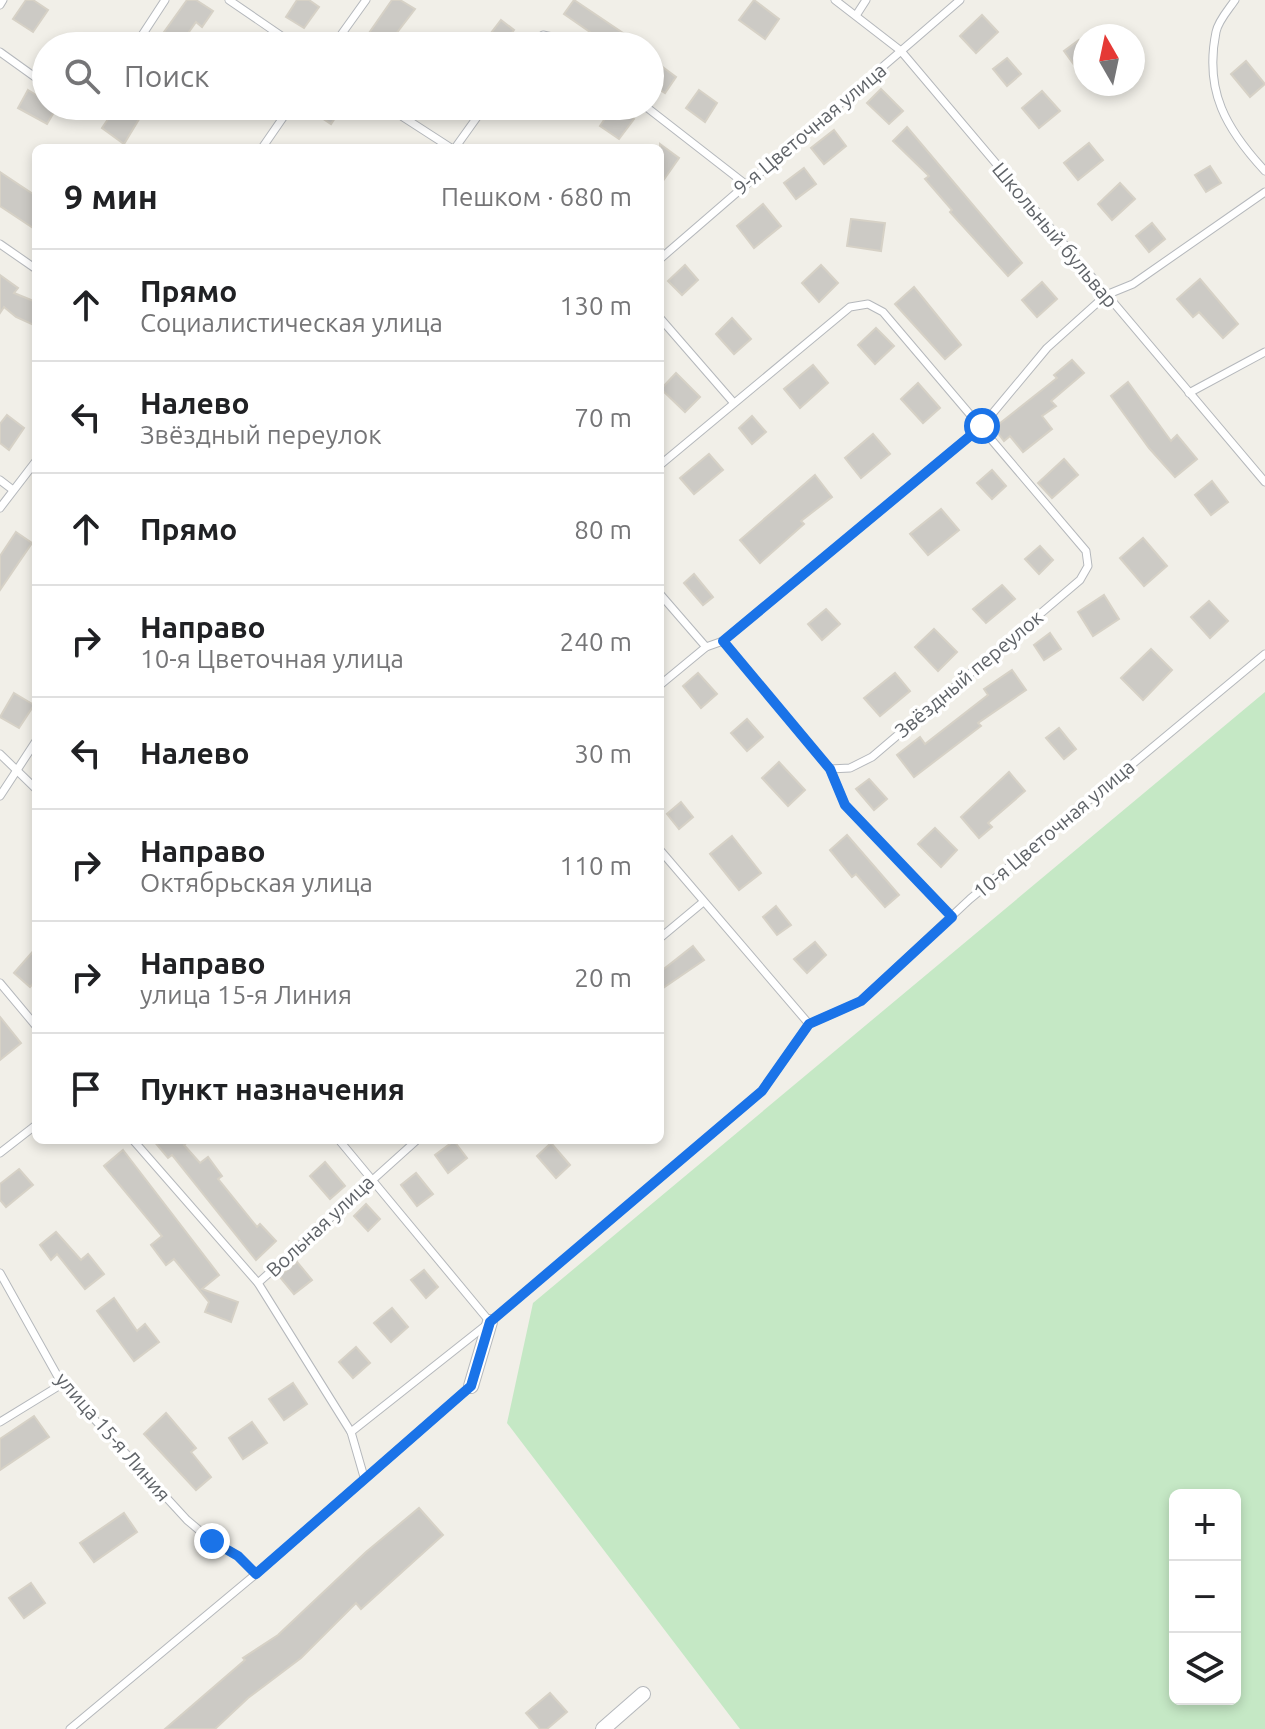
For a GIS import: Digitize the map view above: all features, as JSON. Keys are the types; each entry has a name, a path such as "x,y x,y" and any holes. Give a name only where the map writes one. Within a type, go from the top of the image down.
{"street":[{"path":"471,1386 490,1322"},
{"path":"603,1729 643,1694"}],"lane":[{"path":"144,32 165,0"},
{"path":"229,0 276,32"},
{"path":"343,32 366,0"},
{"name":"Школьный бульвар","path":"835,0 901,51 1265,482"},
{"path":"857,14 866,0"},
{"name":"9-я Цветочная улица","path":"664,255 744,183 960,0"},
{"path":"1235,0 1216,29 1214,94 1240,144 1265,171"},
{"path":"0,52 32,75"},
{"path":"265,144 281,120"},
{"path":"408,120 447,144"},
{"path":"456,144 474,120"},
{"path":"663,120 744,183"},
{"path":"664,682 706,647 723,641 982,426 1047,348 1106,295 1133,284 1265,192"},
{"path":"0,244 32,266"},
{"path":"664,462 850,307 868,304 883,312 982,426"},
{"path":"664,323 733,402"},
{"path":"1189,393 1265,352"},
{"name":"Звёздный переулок","path":"830,769 850,768 872,757 1080,580 1088,566 1086,551 982,426"},
{"path":"0,508 32,466"},
{"path":"0,480 13,490"},
{"path":"664,599 706,647"},
{"path":"723,641 830,769 845,805 952,917"},
{"name":"10-я Цветочная улица","path":"809,1024 861,1001 952,917 1265,654"},
{"path":"0,796 32,747"},
{"path":"0,754 18,767 32,784"},
{"path":"351,1432 490,1322 762,1091 809,1024 664,855"},
{"path":"664,935 702,903"},
{"path":"0,983 32,1021"},
{"path":"0,1153 32,1128"},
{"name":"Вольная улица","path":"136,1144 258,1283 412,1144"},
{"path":"342,1144 490,1322"},
{"name":"улица 15-я Линия","path":"0,1273 62,1384 187,1520 212,1541 238,1556 256,1574"},
{"path":"258,1283 351,1432 364,1477"},
{"path":"0,1422 62,1384"},
{"path":"70,1729 256,1574 471,1386"}],"green space":[{"path":"1265,692 1265,1729 740,1729 507,1423 533,1303"}],"building":[{"path":"26,0 33,0 48,10 33,32 13,19"},
{"path":"187,0 196,0 213,11 202,27 196,22 189,32 164,32"},
{"path":"297,0 309,0 319,7 304,28 286,17"},
{"path":"392,0 400,0 415,9 397,32 370,32"},
{"path":"574,0 622,32 590,32 564,14"},
{"path":"754,0 779,19 765,39 739,20"},
{"path":"982,15 998,32 976,53 960,36"},
{"path":"501,20 514,30 512,32 492,32"},
{"path":"1073,44 1073,63 1064,51"},
{"path":"1007,58 1021,74 1007,86 993,69"},
{"path":"1246,61 1265,84 1250,97 1231,74"},
{"path":"664,68 676,77 664,92"},
{"path":"881,89 903,111 889,124 867,103"},
{"path":"28,90 32,92 32,116 18,108"},
{"path":"699,90 717,103 705,122 686,108"},
{"path":"1042,91 1060,111 1039,128 1022,108"},
{"path":"107,120 139,120 124,144 102,128"},
{"path":"604,120 633,120 619,139 600,126"},
{"path":"907,127 1022,263 1008,276 950,212 952,210 925,179 929,176 893,141"},
{"path":"834,130 846,146 824,164 811,148"},
{"path":"1089,143 1103,160 1078,180 1064,163"},
{"path":"664,147 679,158 664,179"},
{"path":"1210,166 1221,183 1206,192 1195,175"},
{"path":"804,168 816,184 796,199 784,183"},
{"path":"0,172 32,193 32,227 0,206"},
{"path":"1120,183 1135,199 1112,220 1098,204"},
{"path":"763,204 781,226 754,248 737,226"},
{"path":"851,219 885,223 881,251 847,246"},
{"path":"1152,223 1165,239 1149,252 1136,236"},
{"path":"685,265 698,280 682,295 668,281"},
{"path":"821,265 838,283 819,302 802,283"},
{"path":"0,275 18,288 14,293 32,300 32,324 4,307 0,313"},
{"path":"1200,279 1238,324 1223,338 1199,312 1193,317 1177,299"},
{"path":"1042,282 1057,299 1037,317 1022,300"},
{"path":"914,287 961,345 945,359 895,304"},
{"path":"732,318 751,339 734,354 716,334"},
{"path":"876,328 894,346 875,364 858,345"},
{"path":"1072,360 1084,373 1051,401 1056,406 1042,416 1052,429 1023,452 1010,436 1004,441 994,428 1057,378 1054,375"},
{"path":"813,365 828,383 800,408 784,389"},
{"path":"676,373 700,397 685,412 664,392 664,386"},
{"path":"1128,382 1171,441 1177,435 1197,459 1175,477 1149,448 1111,396"},
{"path":"918,383 940,408 923,423 901,399"},
{"path":"7,415 24,428 9,450 0,443 0,424"},
{"path":"752,416 766,432 752,444 739,428"},
{"path":"873,434 890,454 861,478 845,458"},
{"path":"709,454 723,470 694,494 680,478"},
{"path":"1064,459 1078,475 1052,498 1038,483"},
{"path":"992,470 1006,486 992,499 977,483"},
{"path":"815,475 832,497 801,521 804,524 760,563 740,540"},
{"path":"1212,481 1228,502 1211,515 1195,495"},
{"path":"941,509 959,530 928,555 910,534"},
{"path":"16,532 32,543 0,590 0,556"},
{"path":"1143,538 1167,566 1144,586 1120,558"},
{"path":"1040,546 1053,560 1039,574 1025,559"},
{"path":"694,574 713,597 703,605 684,583"},
{"path":"1002,585 1015,599 986,623 973,609"},
{"path":"1104,595 1119,619 1093,636 1078,612"},
{"path":"1209,601 1228,621 1210,638 1191,617"},
{"path":"826,609 840,624 822,640 808,624"},
{"path":"934,629 957,652 938,671 915,647"},
{"path":"1050,633 1061,649 1044,660 1034,645"},
{"path":"1151,649 1172,670 1143,700 1121,678"},
{"path":"1012,670 1026,690 978,723 981,726 914,777 897,755 920,737 925,744 988,695 984,689"},
{"path":"698,673 717,694 701,708 683,686"},
{"path":"895,673 910,691 880,716 864,698"},
{"path":"14,693 32,704 19,728 0,717"},
{"path":"747,719 763,737 747,751 731,733"},
{"path":"1059,728 1076,749 1064,759 1046,738"},
{"path":"779,762 805,790 788,806 762,778"},
{"path":"1009,772 1025,791 988,823 992,827 979,838 961,817"},
{"path":"869,779 887,799 874,810 856,789"},
{"path":"681,802 693,817 679,829 667,814"},
{"path":"935,828 957,850 941,867 918,844"},
{"path":"847,835 899,895 885,907 856,874 852,877 830,850"},
{"path":"732,836 761,873 739,890 710,854"},
{"path":"776,906 791,925 777,935 763,917"},
{"path":"815,942 826,955 807,973 794,959"},
{"path":"693,946 704,960 664,987 664,969"},
{"path":"32,953 30,987 14,973"},
{"path":"0,1017 21,1043 0,1060"},
{"path":"156,1144 185,1144 200,1163 208,1157 222,1176 218,1179 257,1227 260,1224 276,1241 256,1260 172,1155 168,1158"},
{"path":"450,1144 456,1144 467,1158 448,1173 435,1155"},
{"path":"552,1144 570,1165 556,1178 537,1156"},
{"path":"123,1150 219,1275 202,1289 238,1302 231,1322 205,1312 209,1302 174,1259 166,1265 151,1245 162,1236 104,1166"},
{"path":"325,1162 345,1186 330,1199 310,1176"},
{"path":"19,1169 33,1185 6,1207 0,1200 0,1184"},
{"path":"416,1173 433,1194 417,1206 401,1185"},
{"path":"366,1204 380,1219 368,1231 354,1216"},
{"path":"56,1232 81,1260 88,1254 104,1274 85,1289 57,1254 51,1260 40,1245"},
{"path":"297,1262 312,1280 294,1294 279,1276"},
{"path":"424,1270 438,1287 426,1298 411,1280"},
{"path":"114,1298 137,1331 145,1324 159,1342 134,1361 97,1311"},
{"path":"392,1308 408,1327 391,1342 374,1323"},
{"path":"356,1347 370,1363 353,1378 339,1362"},
{"path":"293,1383 307,1404 284,1420 269,1399"},
{"path":"166,1413 196,1448 191,1452 211,1477 196,1490 144,1434"},
{"path":"34,1416 49,1437 0,1470 0,1439"},
{"path":"252,1422 267,1443 243,1459 229,1438"},
{"path":"419,1508 443,1535 361,1609 356,1603 301,1658 248,1698 215,1729 165,1729 245,1660 243,1658 278,1635 366,1552"},
{"path":"124,1513 137,1532 94,1562 80,1543"},
{"path":"31,1583 45,1603 24,1618 9,1598"},
{"path":"550,1693 567,1712 547,1729 540,1729 526,1713"}],"route":[{"path":"212,1541 238,1556 256,1574 471,1386 490,1322 762,1091 809,1024 861,1001 952,917 845,805 830,769 723,641 982,426"}]}
